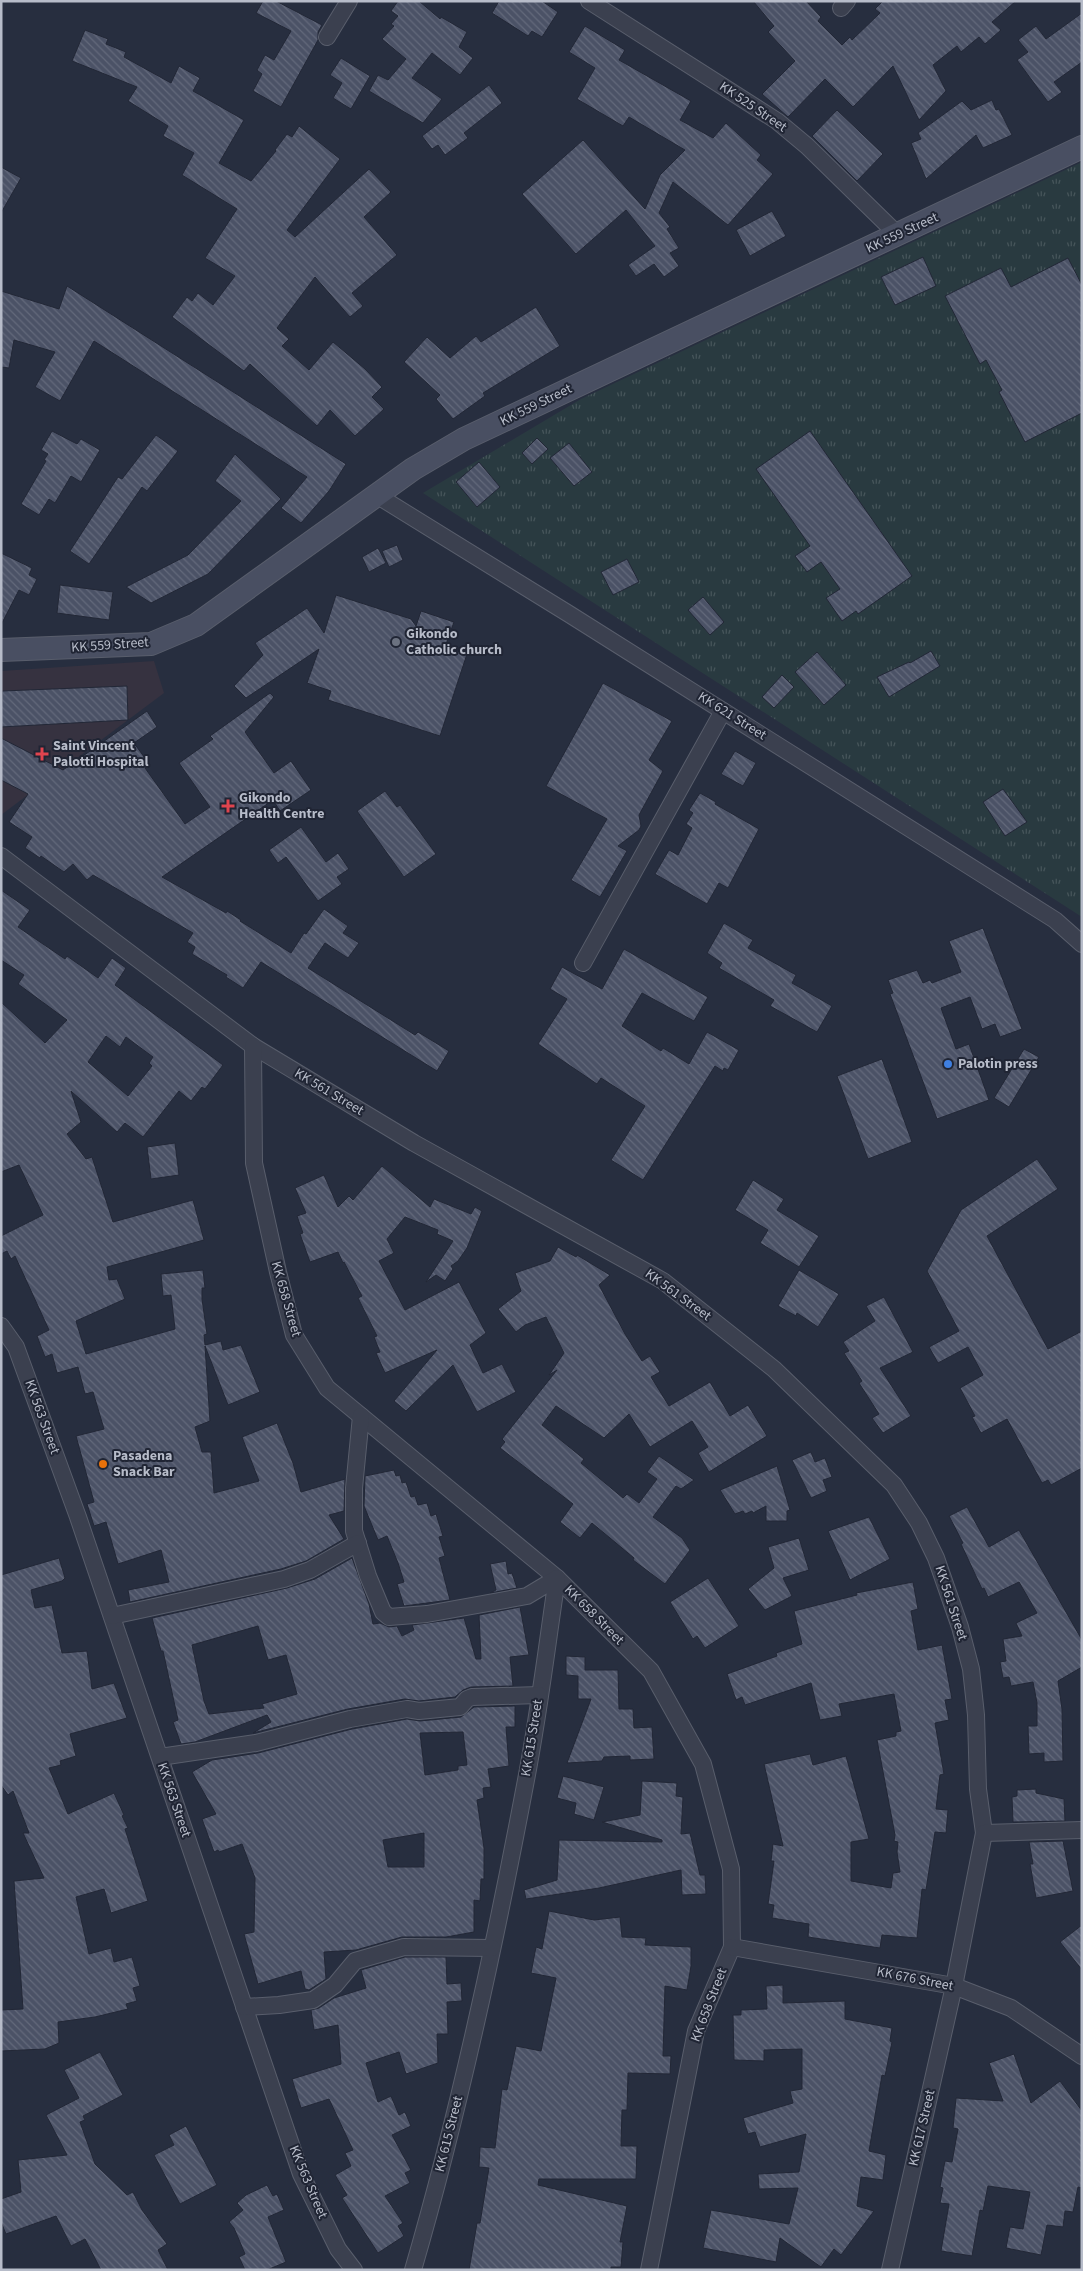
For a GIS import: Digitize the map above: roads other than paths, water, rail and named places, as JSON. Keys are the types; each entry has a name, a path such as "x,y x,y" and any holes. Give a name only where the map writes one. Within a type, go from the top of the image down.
{"main road":[{"name":"KK 559 Street","path":"1,650 150,644 196,625 413,469 464,439 898,235 1082,146"}],"street":[{"path":"327,38 349,1"},
{"name":"KK 525 Street","path":"589,1 777,121 807,146 898,235"},
{"name":"KK 621 Street","path":"378,496 1055,920 1082,944"},
{"path":"583,963 723,711"},
{"name":"KK 561 Street","path":"1,856 253,1046 414,1143 663,1281 774,1369 894,1485 919,1524 936,1558 960,1627 971,1669 975,1706 978,1789 984,1833 954,1986"},
{"name":"KK 658 Street","path":"253,1046 254,1164 294,1335 327,1388 557,1578 651,1671 703,1764 731,1869 732,1948 696,2031 649,2270"},
{"name":"KK 563 Street","path":"1,1326 16,1347 112,1616 301,2174 338,2249 354,2270"},
{"path":"361,1416 354,1488 354,1531 368,1576 383,1612 389,1617 426,1614 527,1596 557,1578"},
{"path":"112,1616 284,1579 310,1570 358,1543"},
{"name":"KK 615 Street","path":"413,2270 448,2140 492,1948 526,1779 557,1578"},
{"path":"160,1758 256,1743 350,1719 407,1709 460,1707 466,1699 472,1697 539,1696"},
{"path":"984,1833 1082,1830"},
{"path":"244,2006 279,2005 313,2000 335,1985 355,1961 404,1947 492,1948"},
{"name":"KK 676 Street","path":"732,1948 954,1986 1011,2008 1082,2056"},
{"name":"KK 617 Street","path":"890,2270 954,1986"}],"place":[{"name":"Gikondo Catholic church","path":"396,642"},
{"name":"Saint Vincent Palotti Hospital","path":"42,754"},
{"name":"Gikondo Health Centre","path":"228,806"},
{"name":"Palotin press","path":"948,1064"},
{"name":"Pasadena Snack Bar","path":"103,1464"}]}
